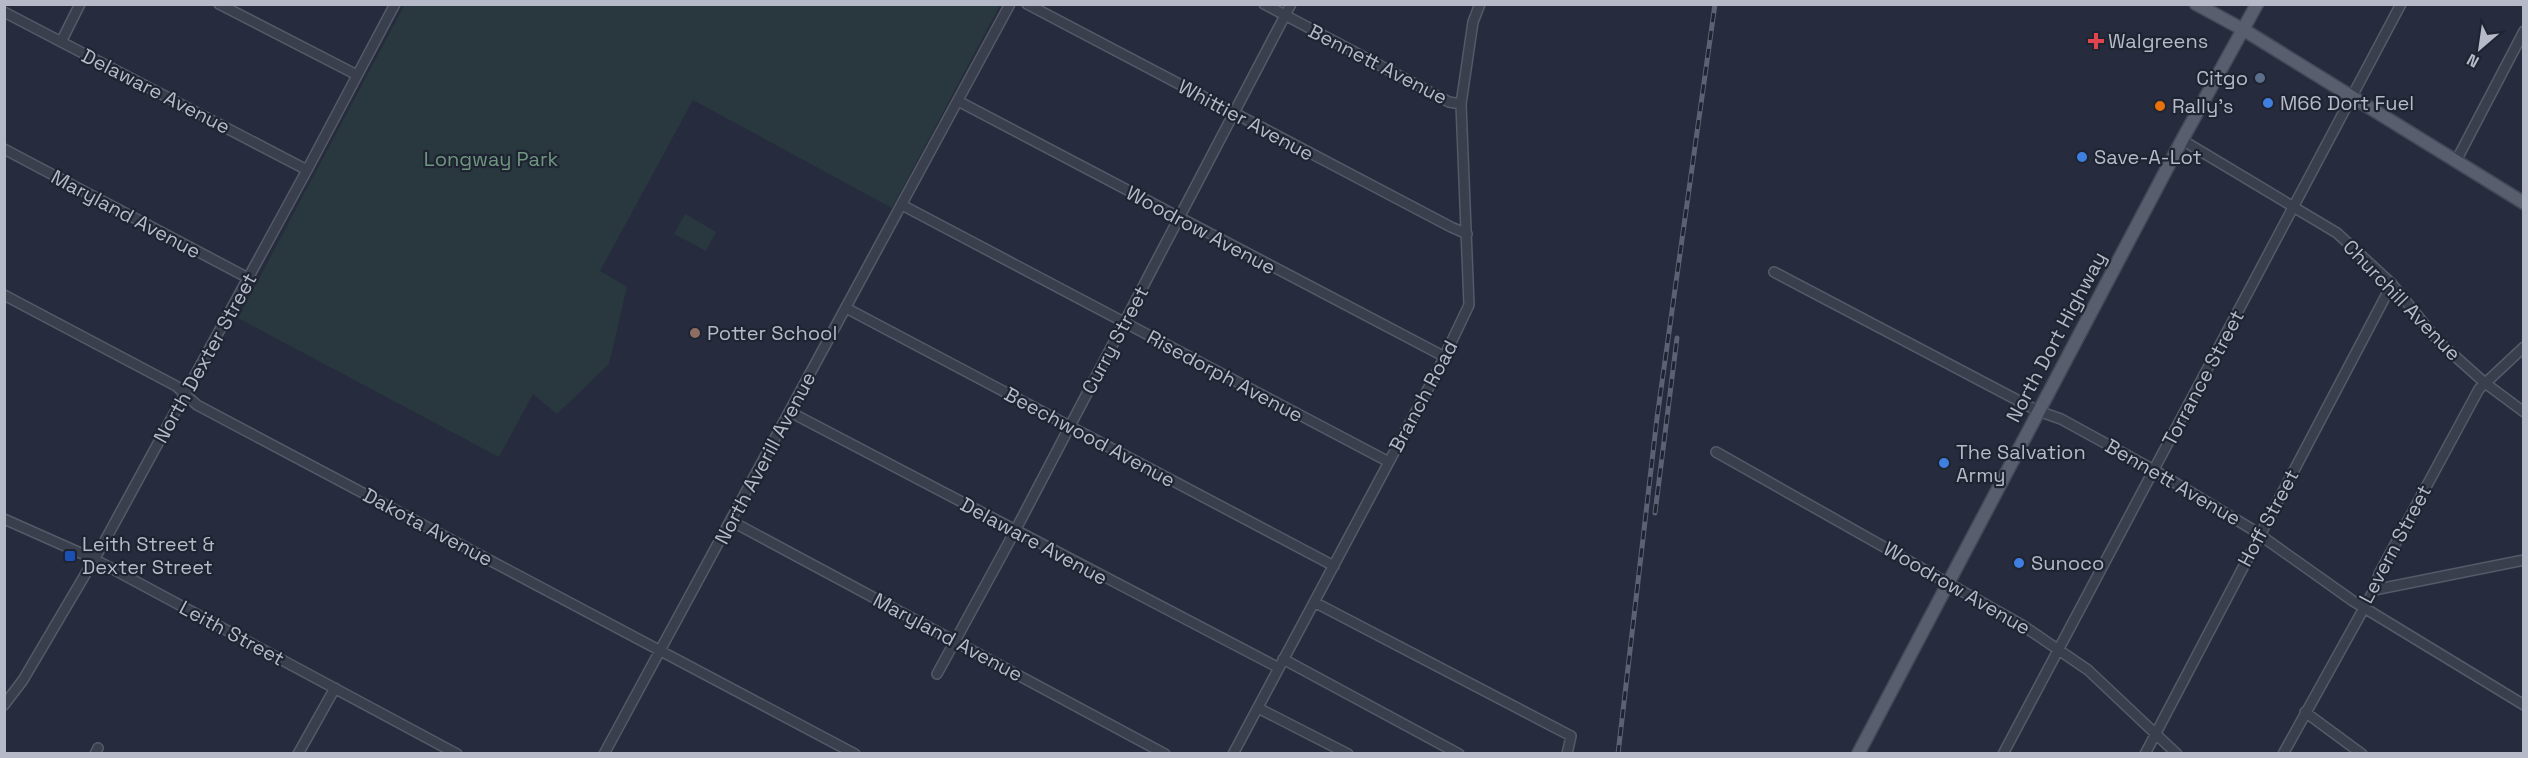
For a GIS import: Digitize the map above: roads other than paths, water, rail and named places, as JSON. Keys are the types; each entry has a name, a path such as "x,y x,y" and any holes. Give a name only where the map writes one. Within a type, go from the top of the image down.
{"main road":[{"path":"2196,4 2244,30 2523,202"},
{"name":"North Dort Highway","path":"1858,753 2182,140 2257,4"}],"street":[{"path":"61,42 80,4"},
{"path":"219,4 357,75"},
{"name":"North Dexter Street","path":"4,705 23,680 94,559 395,4"},
{"name":"North Averill Avenue","path":"604,753 662,650 1010,4"},
{"name":"Whittier Avenue","path":"1027,4 1467,234"},
{"name":"Bennett Avenue","path":"1264,4 1449,102 1461,104"},
{"name":"Curry Street","path":"937,674 1015,531 1291,4"},
{"name":"Branch Road","path":"1233,753 1445,357 1469,305 1461,104 1473,22 1480,4"},
{"name":"Torrance Street","path":"2003,753 2401,4"},
{"name":"Delaware Avenue","path":"4,12 307,170"},
{"path":"2456,161 2523,31"},
{"name":"Woodrow Avenue","path":"958,101 1445,357"},
{"name":"Churchill Avenue","path":"2182,140 2337,232 2392,284 2438,341 2485,383 2523,412"},
{"name":"Maryland Avenue","path":"4,148 248,278"},
{"name":"Risedorph Avenue","path":"902,205 1389,462"},
{"name":"Bennett Avenue","path":"1774,272 2038,411 2061,418 2154,470 2260,533 2362,607 2523,705"},
{"name":"Hoff Street","path":"2145,753 2392,284"},
{"name":"Dakota Avenue","path":"4,295 176,386 197,405 855,753"},
{"name":"Beechwood Avenue","path":"846,308 1334,566"},
{"name":"Levern Street","path":"2283,753 2362,607 2374,590 2379,574 2454,431 2485,383 2523,347"},
{"name":"Delaware Avenue","path":"790,412 1015,531 1459,753"},
{"name":"Woodrow Avenue","path":"1716,452 1950,582 2059,649 2088,670 2177,753"},
{"name":"Leith Street","path":"4,519 94,559 457,753"},
{"name":"Maryland Avenue","path":"731,521 1165,753"},
{"path":"2374,590 2523,560"},
{"path":"1314,602 1571,736 1567,753"},
{"path":"298,753 334,688"},
{"path":"1258,708 1348,753"},
{"path":"2305,712 2362,753"}],"railway":[{"path":"1618,754 1657,418 1715,4"},
{"path":"1655,513 1677,338"}],"place":[{"name":"Walgreens","path":"2096,41"},
{"name":"Citgo","path":"2260,78"},
{"name":"M66 Dort Fuel","path":"2268,103"},
{"name":"Rally's","path":"2160,106"},
{"name":"Save-A-Lot","path":"2082,157"},
{"name":"Potter School","path":"695,333"},
{"name":"The Salvation Army","path":"1944,463"},
{"name":"Leith Street & Dexter Street","path":"70,556"},
{"name":"Sunoco","path":"2019,563"}],"park label":[{"name":"Longway Park","path":"491,159"}]}
